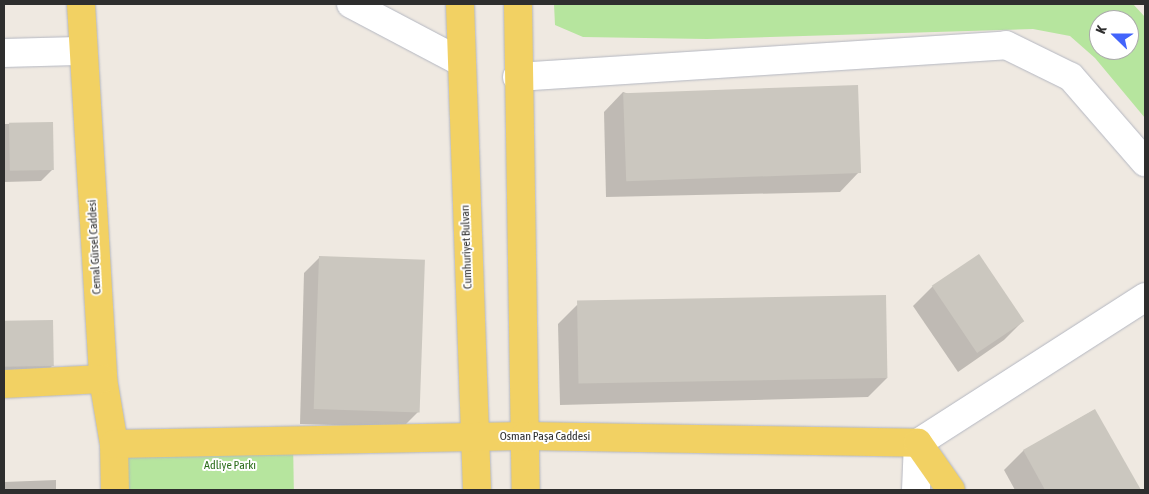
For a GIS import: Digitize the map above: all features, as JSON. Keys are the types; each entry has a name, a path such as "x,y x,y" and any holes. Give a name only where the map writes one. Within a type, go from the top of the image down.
{"main road":[{"name":"Cemal Gürsel Caddesi","path":"81,4 103,379 114,444 115,490"},
{"name":"Cumhuriyet Bulvarı","path":"460,4 470,342 477,490"},
{"path":"518,4 517,77 526,490"},
{"path":"4,384 103,379"},
{"name":"Osman Paşa Caddesi","path":"114,444 525,436 918,443"},
{"path":"918,443 951,490"}],"street":[{"path":"350,4 462,62"},
{"path":"517,77 1006,45 1070,77 1145,162"},
{"path":"4,53 84,51"},
{"path":"916,490 918,443 1145,297"}],"green space":[{"path":"554,4 1133,4 1139,10 1089,10 1089,53 1070,36 1033,29 707,39 583,37 555,25"},
{"path":"1139,10 1145,17 1145,118 1097,60 1139,60"},
{"name":"Adliye Parkı","path":"293,441 294,490 115,490 114,444"}],"building":[{"path":"858,85 861,173 626,181 623,93"},
{"path":"53,122 54,170 10,171 9,123"},
{"path":"979,254 1024,321 977,353 932,286"},
{"path":"319,256 425,260 420,413 314,409"},
{"path":"886,295 887,378 578,383 577,300"},
{"path":"53,320 54,366 5,367 4,321"},
{"path":"1095,409 1141,490 1045,490 1023,450"}]}
